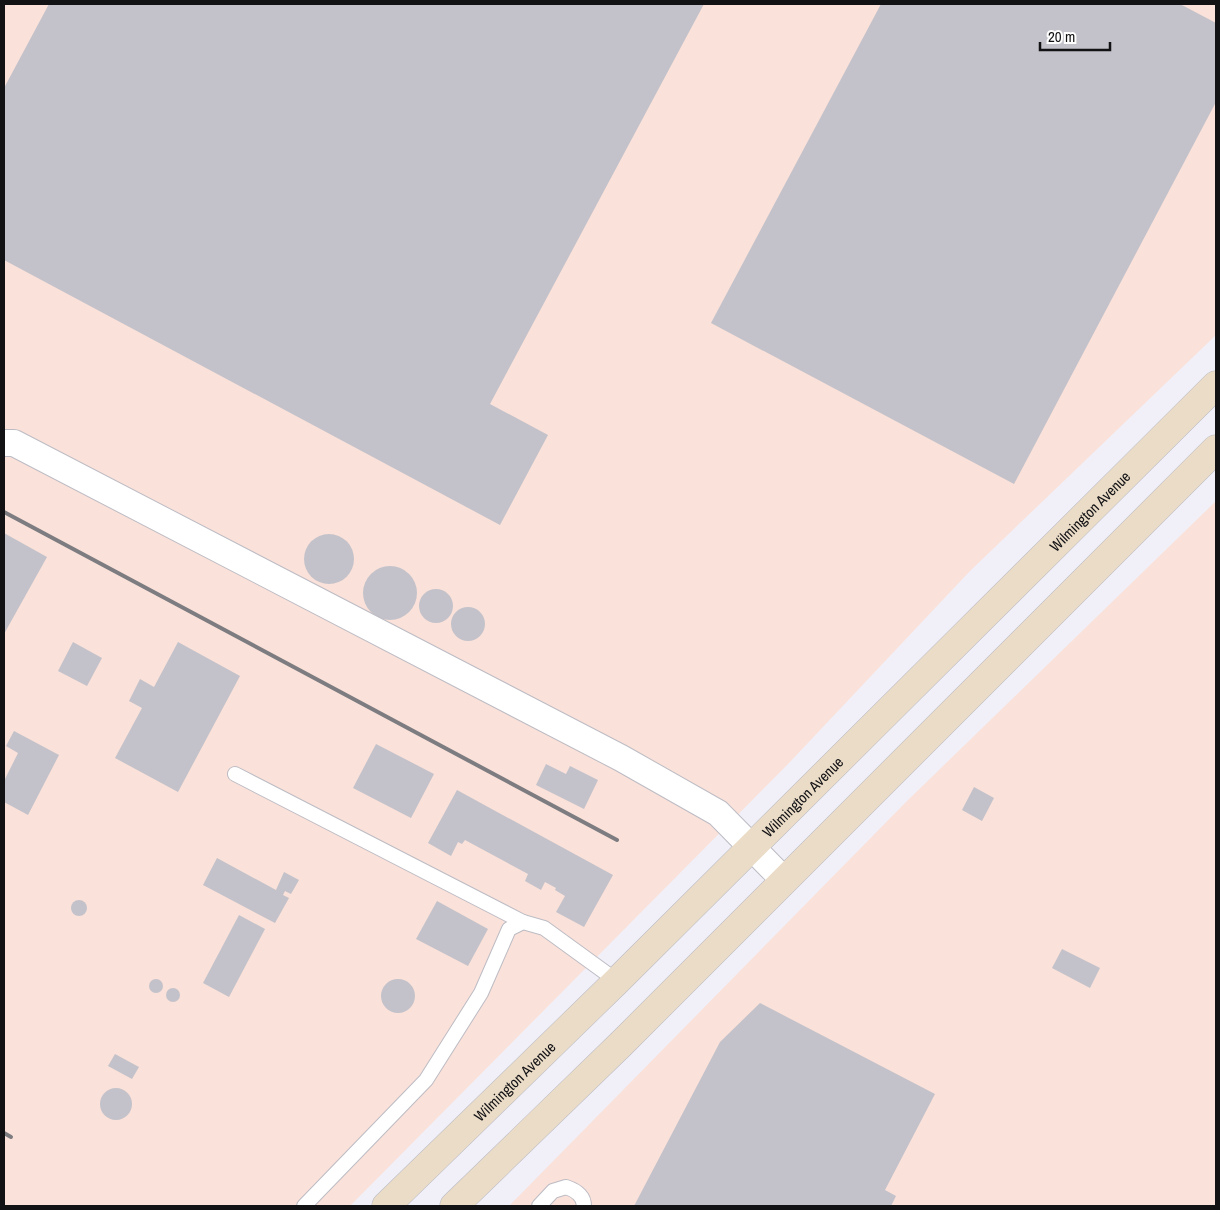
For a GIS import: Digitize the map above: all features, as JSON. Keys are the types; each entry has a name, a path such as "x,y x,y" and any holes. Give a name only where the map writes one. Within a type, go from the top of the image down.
{"main road":[{"name":"Wilmington Avenue","path":"386,1206 617,981 1216,385"},
{"path":"454,1206 620,1044 1216,449"}],"street":[{"path":"4,443 14,442 586,739 718,813 784,880"}],"lane":[{"path":"235,774 524,922 544,928 617,981"},
{"path":"304,1206 426,1080 481,993 509,929 524,922"},
{"path":"539,1206 553,1191 566,1187 576,1191 584,1201 584,1206"}],"shaded area":[{"path":"4,4 1216,4 1216,335 970,571 789,763 350,1206 4,1206"},
{"path":"1216,501 1216,1206 509,1206 906,802"}],"building":[{"path":"49,4 704,4 490,404 548,435 500,525 4,260 4,88"},
{"path":"881,4 1180,4 1216,23 1216,102 1014,484 711,323"},
{"path":"4,533 47,557 4,634"},
{"path":"324,534 334,534 347,541 354,554 354,564 347,577 334,584 324,584 315,580 308,573 304,564 304,554 308,545 315,538"},
{"path":"390,566 409,574 417,593 409,612 390,620 371,612 363,593 371,574"},
{"path":"436,589 448,594 453,606 448,618 436,623 424,618 419,606 424,594"},
{"path":"468,607 480,612 485,624 480,636 468,641 456,636 451,624 456,612"},
{"path":"73,642 102,658 87,686 58,671"},
{"path":"178,642 240,676 178,792 115,758 142,708 129,701 140,679 154,687"},
{"path":"14,731 59,755 28,815 4,802 4,781 18,753 6,746"},
{"path":"376,744 434,774 411,818 353,788"},
{"path":"546,764 566,774 570,766 598,780 584,809 536,785"},
{"path":"974,787 994,798 982,821 962,810"},
{"path":"457,790 613,875 584,927 556,912 565,896 545,882 541,890 525,881 528,874 465,840 462,844 458,842 451,856 428,843"},
{"path":"217,858 276,890 284,872 299,880 291,894 285,891 283,895 289,898 275,923 203,885"},
{"path":"76,900 82,900 87,905 85,914 76,916 71,911 71,905"},
{"path":"437,901 488,929 468,966 416,939"},
{"path":"239,915 265,929 229,997 203,983"},
{"path":"1062,949 1100,968 1090,988 1052,968"},
{"path":"153,979 159,979 163,986 159,993 153,993 149,989 149,983"},
{"path":"398,979 410,984 415,996 410,1008 398,1013 386,1008 381,996 386,984"},
{"path":"170,988 176,988 180,995 176,1002 170,1002 166,998 166,992"},
{"path":"760,1003 935,1094 885,1190 896,1196 891,1206 634,1206 720,1042"},
{"path":"115,1054 139,1067 132,1079 108,1066"},
{"path":"116,1088 122,1089 127,1093 131,1098 131,1110 127,1115 122,1119 116,1120 110,1119 105,1115 101,1110 100,1104 101,1098 105,1093 110,1089"}],"railway":[{"path":"4,512 617,840"},
{"path":"4,1133 11,1137"}]}
